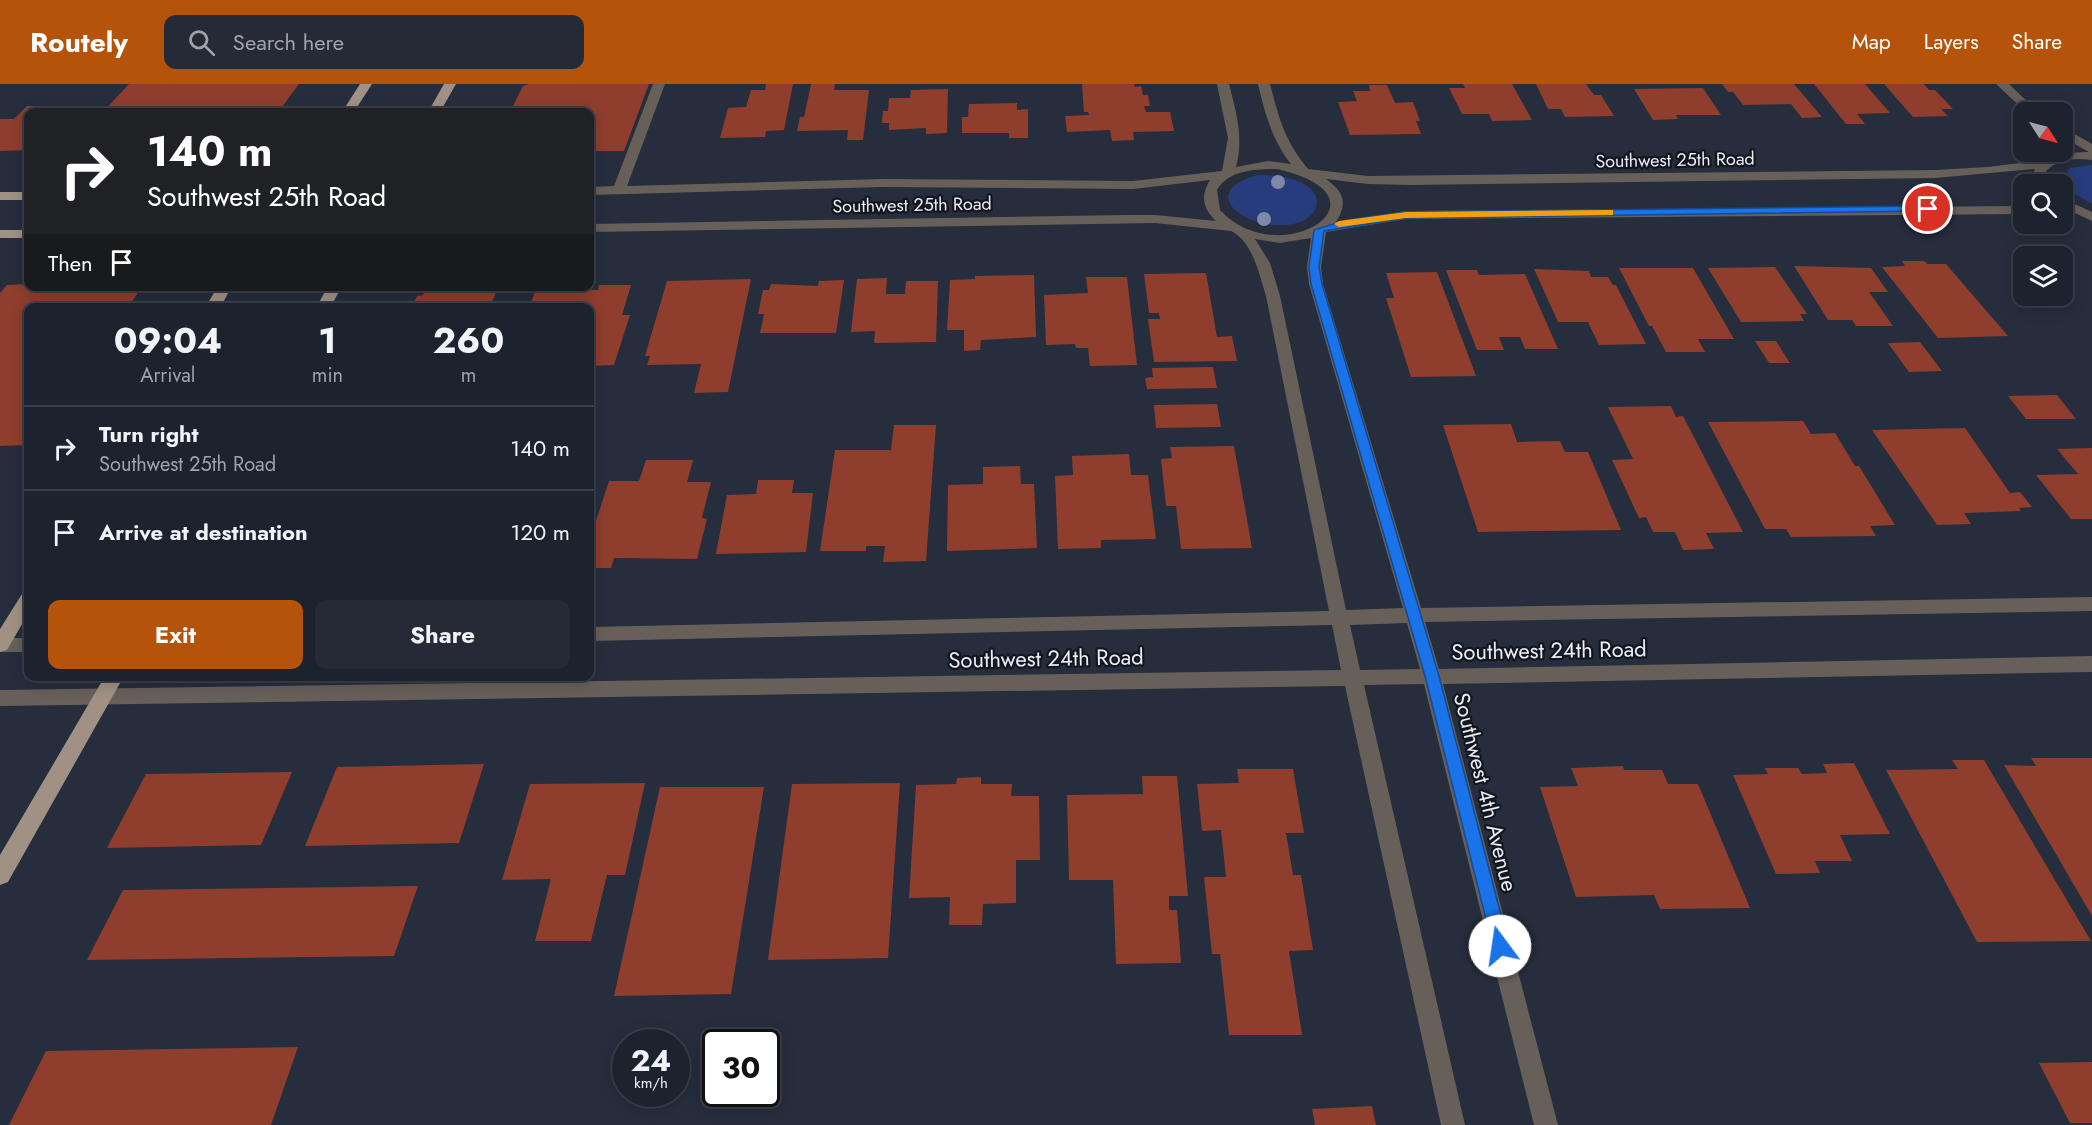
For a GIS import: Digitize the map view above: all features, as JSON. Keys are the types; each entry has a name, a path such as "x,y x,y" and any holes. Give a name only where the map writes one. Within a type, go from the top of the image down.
{"main road":[{"path":"351,108 366,84"},
{"path":"436,108 450,84"},
{"path":"0,196 24,196"},
{"path":"0,234 24,234"},
{"path":"0,645 24,606"},
{"path":"0,875 112,681"}],"street":[{"path":"619,190 659,84"},
{"path":"1223,84 1235,132 1234,154 1226,174 1215,183 1210,192 1209,201 1213,211 1239,230 1263,263 1273,296 1339,618 1453,1125"},
{"path":"1264,84 1278,136 1286,152 1305,172 1330,189 1337,202 1334,216 1321,229"},
{"path":"2002,84 2021,102"},
{"path":"2073,138 2092,149"},
{"name":"Southwest 25th Road","path":"2073,155 2092,156"},
{"name":"Southwest 25th Road","path":"594,190 861,184 1115,186 1165,183 1226,174 1264,165 1368,180 1418,181 1935,174 1988,171 2032,162"},
{"path":"1321,229 1406,215 1937,208 2013,210"},
{"path":"2073,208 2092,217"},
{"path":"2073,215 2092,217"},
{"name":"Southwest 25th Road","path":"594,228 1155,219 1284,238 1309,234 1321,229"},
{"name":"Southwest 4th Avenue","path":"1321,229 1314,267 1316,284 1432,676 1546,1125"},
{"name":"Southwest 24th Road","path":"594,634 2092,604"},
{"path":"0,645 24,645"},
{"name":"Southwest 24th Road","path":"0,698 1353,678 2092,664"}],"shaded area":[{"path":"2092,165 2092,204 2073,193 2073,174 2066,174 2070,168"},
{"path":"1258,175 1284,177 1307,186 1316,198 1315,210 1306,219 1293,224 1260,223 1246,217 1235,210 1229,201 1230,192 1239,183"}],"building":[{"path":"129,84 299,84 281,108 107,108"},
{"path":"529,84 649,84 624,151 594,151 594,108 512,108 523,86"},
{"path":"766,84 793,84 784,130 766,131 765,137 720,138 728,108 746,107 751,90 765,90"},
{"path":"811,84 835,84 834,90 869,90 863,140 847,140 848,130 797,131 800,117 804,117"},
{"path":"1082,84 1141,86 1143,95 1148,95 1150,106 1144,106 1146,112 1170,112 1174,131 1133,132 1134,140 1112,141 1110,130 1067,132 1065,116 1089,115 1088,112 1084,112"},
{"path":"1463,84 1512,84 1532,120 1492,121 1489,114 1462,114 1449,88 1465,88"},
{"path":"1536,84 1586,84 1594,95 1601,95 1614,116 1565,117 1561,109 1548,109"},
{"path":"1722,84 1794,84 1822,117 1802,118 1791,104 1743,105 1733,92 1728,92"},
{"path":"1814,84 1865,84 1890,113 1857,114 1865,124 1846,124"},
{"path":"1884,84 1924,84 1929,90 1935,90 1953,109 1941,109 1948,116 1913,117"},
{"path":"1369,85 1387,85 1395,103 1413,102 1420,121 1416,121 1421,134 1350,135 1338,102 1357,101 1353,91 1370,91"},
{"path":"1703,88 1721,115 1676,115 1678,119 1653,120 1634,89"},
{"path":"948,89 947,133 926,134 926,128 889,130 889,123 882,123 883,111 888,111 889,98 910,98 911,90"},
{"path":"1017,103 1017,110 1028,109 1028,138 1009,138 1009,133 962,133 962,117 968,117 969,104"},
{"path":"27,106 79,106 77,108 25,108"},
{"path":"24,109 24,150 0,151 0,119 14,119"},
{"path":"1902,261 1946,264 2008,336 1938,338 1882,267 1905,266"},
{"path":"1794,266 1871,268 1888,292 1869,292 1893,326 1856,326 1852,320 1828,320"},
{"path":"1775,267 1807,314 1800,314 1804,321 1741,322 1708,268"},
{"path":"1619,268 1693,268 1734,339 1698,339 1705,352 1666,352 1652,326 1649,326"},
{"path":"1534,269 1589,271 1591,277 1608,277 1613,285 1616,285 1646,344 1599,345 1588,322 1558,322"},
{"path":"1446,270 1477,270 1479,275 1525,274 1558,349 1525,349 1520,337 1499,337 1504,350 1477,350"},
{"path":"1437,272 1476,376 1411,377 1386,298 1394,298 1386,273"},
{"path":"1206,273 1217,337 1232,336 1237,361 1154,362 1148,319 1160,319 1159,313 1149,313 1144,274"},
{"path":"1034,275 1036,337 981,340 980,350 964,351 964,330 947,330 950,280 975,279 975,276"},
{"path":"1086,277 1127,277 1137,365 1090,366 1088,348 1076,348 1075,344 1046,345 1044,295 1088,293"},
{"path":"887,278 886,294 905,294 906,281 938,281 936,342 874,343 875,331 851,332 857,279"},
{"path":"751,279 728,392 694,393 701,364 647,365 650,356 645,356 667,281"},
{"path":"844,280 836,333 760,333 764,314 758,314 763,290 769,290 771,284 818,286 819,281"},
{"path":"24,284 24,291 139,291 131,303 24,303 24,445 0,446 0,293 7,285"},
{"path":"599,285 631,285 622,315 630,315 614,365 594,366 594,303 531,303 535,291 598,290"},
{"path":"424,291 497,291 491,303 414,303 417,296 423,295"},
{"path":"1755,341 1776,341 1790,363 1769,363"},
{"path":"1920,342 1942,371 1909,372 1888,343"},
{"path":"1213,367 1217,388 1147,389 1145,378 1153,377 1152,368"},
{"path":"2057,395 2076,419 2026,419 2008,396"},
{"path":"1217,404 1221,427 1156,428 1154,405"},
{"path":"1671,406 1676,417 1683,416 1743,532 1706,533 1714,549 1683,550 1675,532 1653,532 1646,517 1639,518 1612,460 1633,459 1608,407"},
{"path":"1803,421 1811,434 1835,433 1855,466 1859,466 1895,525 1870,526 1876,536 1791,537 1786,529 1765,529 1708,422"},
{"path":"1511,424 1517,442 1560,441 1565,452 1588,452 1621,530 1478,532 1443,425"},
{"path":"894,425 936,425 926,561 883,562 885,546 866,546 866,551 820,551 835,450 891,450"},
{"path":"1965,428 2010,493 2020,492 2032,507 2019,508 2021,511 1964,513 1971,524 1937,525 1872,430"},
{"path":"1234,446 1252,548 1181,549 1176,506 1166,506 1161,459 1172,458 1170,447"},
{"path":"2092,448 2092,519 2071,519 2036,475 2078,474 2057,449"},
{"path":"1129,454 1131,475 1148,475 1156,539 1101,540 1101,548 1058,549 1055,476 1073,475 1072,456"},
{"path":"646,460 693,460 687,482 711,482 702,518 707,519 697,559 614,558 611,568 594,568 594,527 609,481 639,481"},
{"path":"1020,466 1021,484 1034,484 1037,548 947,551 948,485 983,484 983,467"},
{"path":"758,480 794,480 792,493 813,493 806,552 716,554 727,495 756,494"},
{"path":"2031,758 2092,758 2092,916 2004,765 2036,766"},
{"path":"1952,760 1984,760 2091,941 1977,942 1886,770 1958,769"},
{"path":"1854,763 1890,834 1840,835 1852,861 1815,861 1820,873 1776,874 1733,775 1768,774 1765,768 1798,768 1802,774 1827,773 1823,764"},
{"path":"484,764 459,843 305,846 337,767"},
{"path":"1623,766 1624,770 1662,770 1668,784 1698,784 1750,908 1660,909 1654,895 1576,897 1540,787 1578,786 1571,768"},
{"path":"1237,769 1293,769 1304,833 1286,833 1293,875 1301,875 1313,950 1289,951 1302,1035 1229,1035 1220,954 1212,954 1204,877 1226,877 1221,830 1202,831 1197,784 1239,783"},
{"path":"292,772 261,845 107,848 146,774"},
{"path":"1142,776 1177,776 1188,896 1169,896 1169,910 1177,910 1181,963 1116,964 1113,880 1069,880 1067,795 1143,794"},
{"path":"981,777 981,784 1012,784 1011,796 1039,796 1040,860 1016,860 1016,903 983,904 982,925 949,925 950,897 909,898 916,785 956,784 957,778"},
{"path":"645,783 625,875 607,875 591,941 535,941 551,879 502,880 530,784"},
{"path":"900,783 888,958 768,960 792,784"},
{"path":"660,787 764,787 731,994 614,996"},
{"path":"418,886 394,956 87,960 123,890"},
{"path":"298,1047 271,1125 9,1125 46,1051"},
{"path":"2092,1062 2092,1123 2070,1123 2039,1063"},
{"path":"1372,1106 1376,1125 1315,1125 1312,1109"}],"slow traffic":[{"path":"1339,224 1406,215 1609,213"}],"route":[{"path":"1500,946 1432,676 1316,284 1315,248 1319,230 1370,219 1406,215 1928,209"}]}
